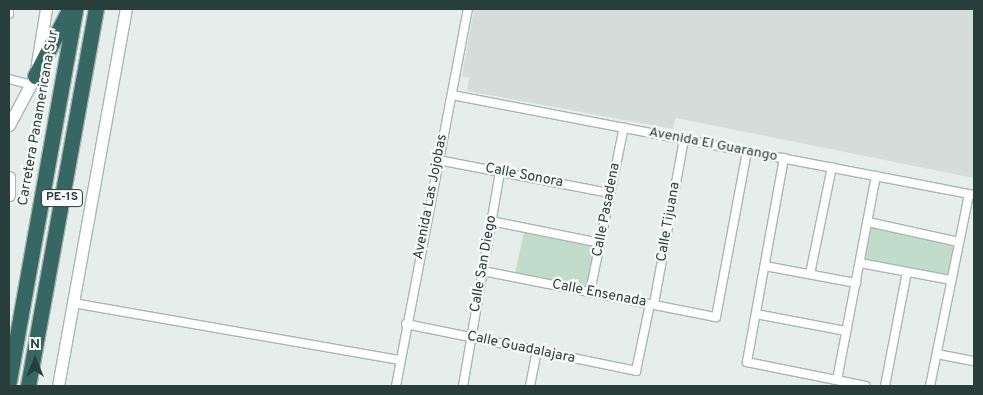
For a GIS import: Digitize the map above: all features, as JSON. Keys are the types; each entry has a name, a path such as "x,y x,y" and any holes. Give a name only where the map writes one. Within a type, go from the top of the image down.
{"highway":[{"path":"33,80 70,9"},
{"name":"Carretera Panamericana Sur","path":"9,381 75,9"},
{"name":"PE-1S","path":"28,386 96,9"}],"main road":[{"path":"9,126 33,80 46,9"},
{"path":"58,386 126,9"},
{"path":"9,177 9,195"}],"street":[{"path":"9,9 9,14"},
{"name":"Avenida Las Jojobas","path":"396,386 406,324 468,9"},
{"path":"9,79 33,80"},
{"name":"Avenida El Guarango","path":"452,95 972,194"},
{"name":"Calle Pasadena","path":"590,292 624,128"},
{"name":"Calle Tijuana","path":"636,371 652,304 684,139"},
{"name":"Calle Ensenada","path":"483,271 716,317 747,151"},
{"path":"784,158 747,362 866,386"},
{"name":"Calle Sonora","path":"438,160 610,192"},
{"path":"810,274 832,167"},
{"name":"Calle San Diego","path":"463,386 500,172"},
{"path":"837,380 876,176"},
{"path":"930,386 959,242 972,194"},
{"path":"491,222 600,243"},
{"path":"868,222 959,242"},
{"path":"860,263 951,280"},
{"path":"765,266 856,283"},
{"path":"885,386 907,272"},
{"path":"73,303 400,360"},
{"path":"756,314 846,331"},
{"name":"Calle Guadalajara","path":"406,324 636,371"},
{"path":"530,386 537,351"},
{"path":"936,354 974,361"}],"shaded area":[{"path":"474,9 974,9 974,178 676,118 673,129 467,91 469,78 462,76"}],"green space":[{"path":"871,226 954,244 948,277 863,259"},
{"path":"524,232 595,247 587,288 515,273"}]}
